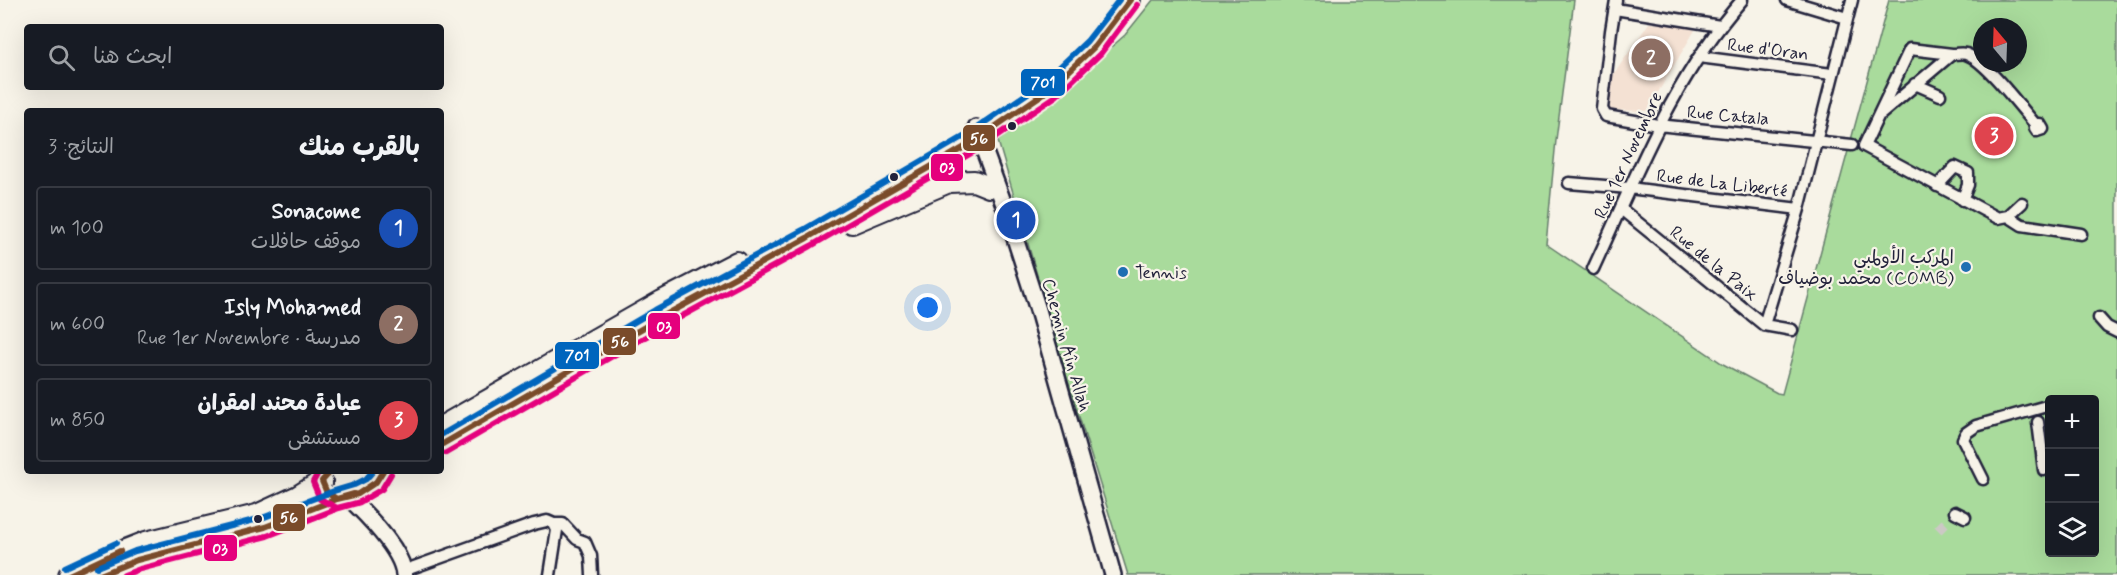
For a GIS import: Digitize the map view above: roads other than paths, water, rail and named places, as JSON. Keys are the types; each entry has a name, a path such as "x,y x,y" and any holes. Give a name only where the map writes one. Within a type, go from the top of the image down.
{"highway":[{"path":"444,425 662,301 973,136 1046,77 1076,49 1115,0"},
{"path":"444,443 660,318 807,238 1050,89 1094,47 1130,0"},
{"path":"807,238 871,216 949,182 974,181 989,187"},
{"path":"327,476 324,489 327,493 343,498"},
{"path":"69,575 146,542 257,515 298,496 327,476"},
{"path":"100,575 145,557 265,527 343,498 381,477"}],"main road":[{"name":"Chemin Aîn Allah","path":"973,136 1106,575"},
{"name":"Chemin Aîn Allah","path":"973,136 1038,310 1113,575"},
{"path":"372,519 381,477"},
{"path":"343,498 372,519 397,555 404,573"}],"street":[{"name":"Rue 1er Novembre","path":"1593,269 1658,125 1675,93 1720,26 1742,0"},
{"path":"1787,0 1847,18"},
{"path":"1764,325 1799,208 1852,0"},
{"path":"1616,5 1720,26"},
{"name":"Rue Catala","path":"1616,5 1611,31 1603,113 1606,116 1658,125 1851,145"},
{"path":"2022,203 2008,216 1998,218 1864,146 1910,49 1952,54 1965,53 1974,58 2035,124"},
{"path":"1876,118 1952,54"},
{"name":"Rue d'Oran","path":"1699,57 1832,74"},
{"path":"1915,84 1940,95"},
{"path":"1937,186 1955,167 1968,173 1968,185 1962,200"},
{"name":"Rue de La Liberté","path":"1569,183 1799,208"},
{"name":"Rue de la Paix","path":"1621,209 1764,325 1792,330"},
{"path":"2008,216 2022,225 2081,234"},
{"path":"2098,318 2117,333"},
{"path":"1983,479 1963,439 1966,433 1976,426 2045,406"},
{"path":"2038,422 2044,470"},
{"path":"404,573 547,521 566,525 577,539 585,542 591,556 592,575"},
{"path":"550,575 556,534 554,524"}],"tunnel":[{"path":"1938,530 1948,520"}],"place":[{"name":"Isly Mohamed","path":"1651,58"},
{"name":"عيادة محند امقران","path":"1994,136"},
{"name":"Sonacome","path":"1016,220"},
{"name":"المركب الأولمبي محمد بوضياف (COMB)","path":"1966,267"},
{"name":"Tennis","path":"1123,272"}]}
